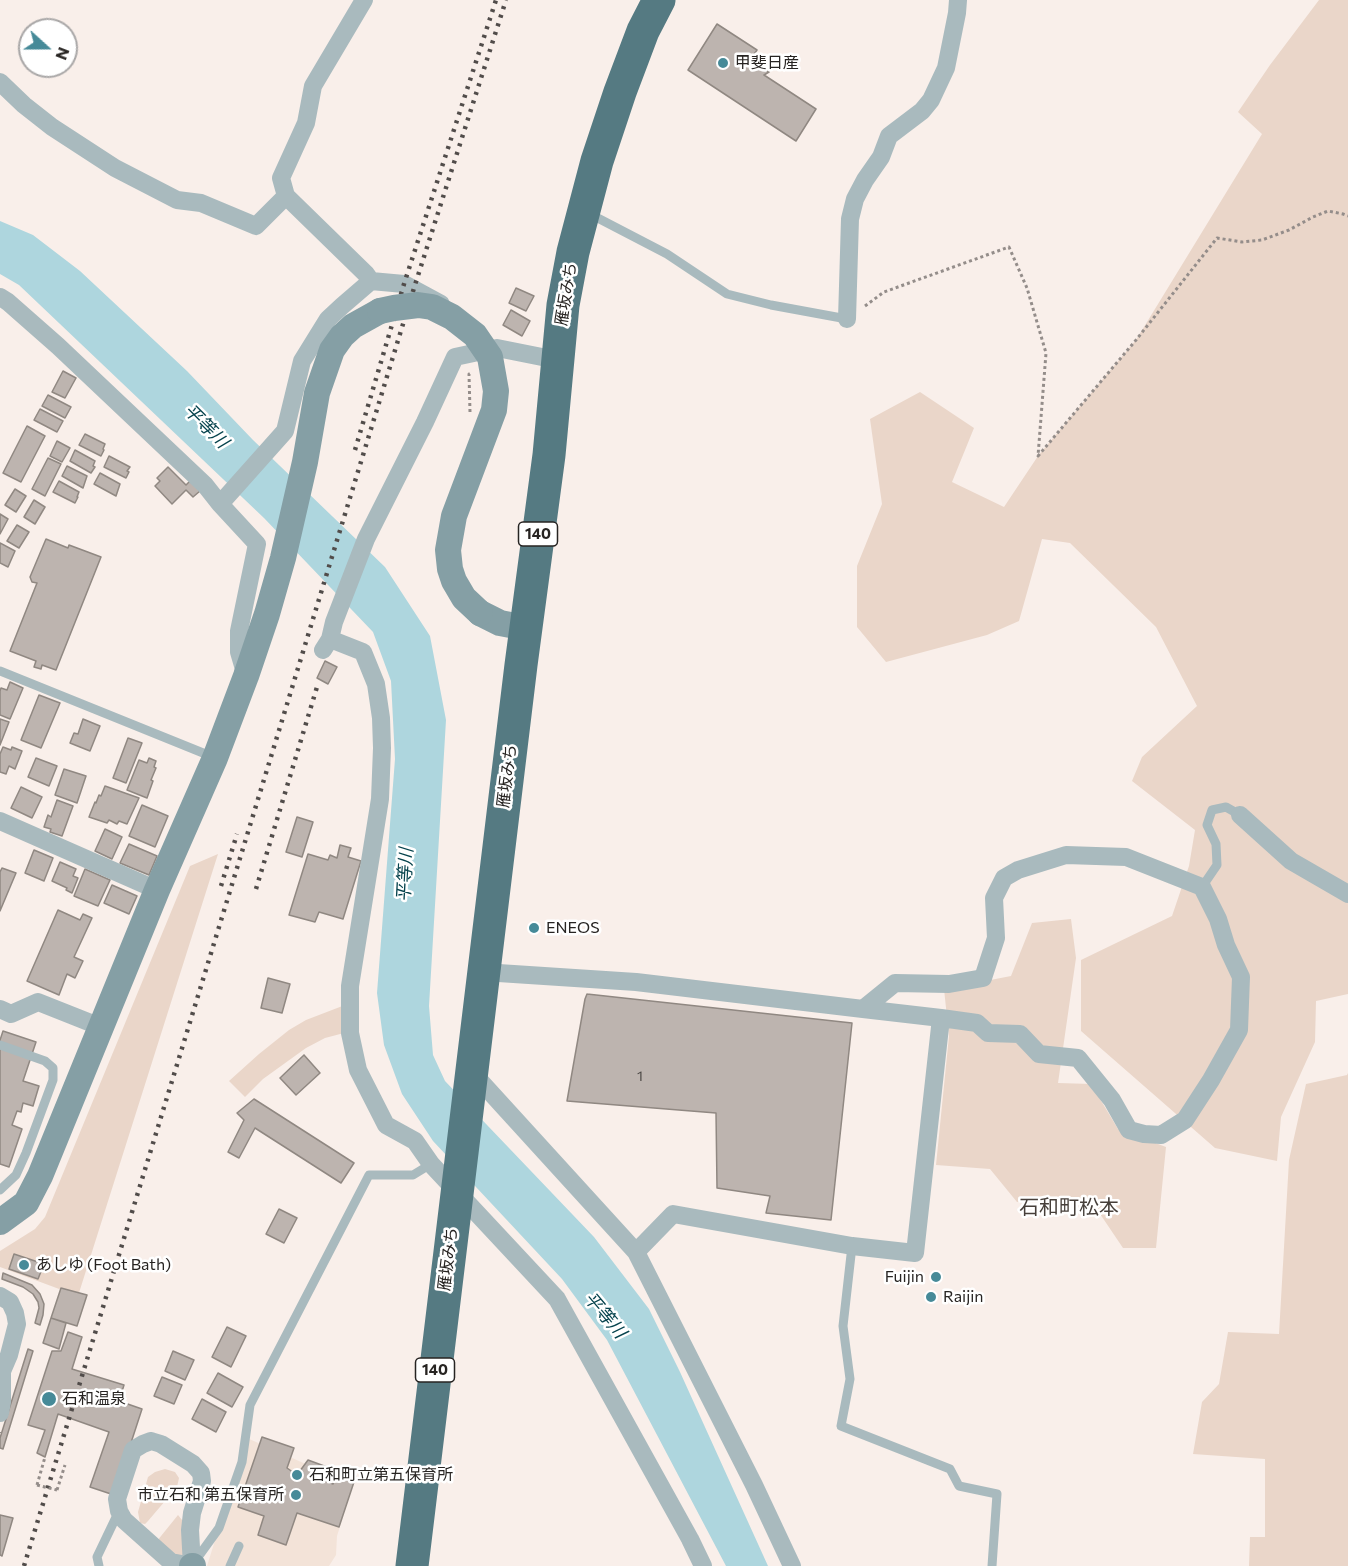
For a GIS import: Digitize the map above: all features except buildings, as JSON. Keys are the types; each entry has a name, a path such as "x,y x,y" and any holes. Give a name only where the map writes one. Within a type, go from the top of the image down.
{"highway":[{"name":"雁坂みち","path":"412,1566 448,1177 471,1076 549,455 563,305 583,209 597,161 643,31 658,0"}],"street":[{"path":"363,0 313,86 306,123 281,178 286,196 371,280 404,284 414,288 478,328 497,348"},
{"path":"847,319 850,219 855,199 881,157 889,136 922,111 931,100 946,68 958,0"},
{"path":"0,82 52,128 115,168 177,200 201,203 256,226 286,196"},
{"path":"225,500 285,430 302,361 328,319 371,280"},
{"path":"0,297 58,346 205,485 225,500 257,544 239,631 239,651 246,676"},
{"path":"4,1204 26,1203 36,1185 157,890 215,758 267,614 283,558 305,462 317,393 332,350 353,326 380,311 418,305 432,307 452,317 475,335 490,357 496,391 494,410 454,516 448,550 450,569 464,598 480,613 500,623 526,628"},
{"path":"557,360 497,348 454,357 425,422 366,539 329,637 363,652 376,684 381,718 380,799 350,986 350,1033 358,1070 386,1125 415,1141 557,1299 703,1566"},
{"path":"1240,815 1291,861 1348,894"},
{"path":"0,821 157,890"},
{"path":"483,972 636,982 977,1023 988,1033 1020,1034 1039,1054 1078,1058 1112,1100 1129,1130 1161,1135 1185,1120 1239,1030 1241,977 1226,945 1218,919 1202,887 1126,857 1066,855 1018,870 1004,878 994,897 996,938 982,978 949,984 895,983 863,1009"},
{"path":"0,1009 11,1014 38,1002 100,1027"},
{"path":"636,1252 673,1214 852,1246 915,1253 941,1017"},
{"path":"471,1076 636,1252 754,1485 792,1566"},
{"path":"0,1296 10,1302 17,1324 12,1346 1,1374 0,1413"},
{"path":"151,1441 161,1444 193,1464 201,1473 202,1481 192,1513 190,1530 192,1566 171,1562 124,1520 119,1511 117,1499 134,1450 151,1441"}],"lane":[{"path":"583,209 667,254 727,294 847,319"},
{"path":"0,671 215,758"},
{"path":"1202,887 1217,865 1216,844 1207,825 1212,810 1226,807 1240,815"},
{"path":"0,1045 45,1061 53,1068 53,1080 4,1204"},
{"path":"192,1566 219,1528 242,1462 250,1405 369,1175 448,1177"},
{"path":"852,1246 843,1326 850,1379 841,1426 950,1469 959,1486 997,1494 992,1566"},
{"path":"99,1566 98,1557 119,1511"},
{"path":"230,1566 239,1546"}],"path":[{"path":"847,319 884,292 1009,247 1027,288 1046,353 1038,456 1136,340 1217,237 1242,242 1262,240 1289,231 1328,211 1348,216"},
{"path":"470,412 469,374 477,370"},
{"path":"45,1457 37,1485 57,1490 65,1465"}],"shaded area":[{"path":"1319,0 1348,0 1348,994 1316,1001 1315,1042 1281,1117 1277,1161 1215,1148 1081,1031 1081,960 1172,916 1189,866 1195,830 1132,781 1142,757 1197,706 1156,627 1070,543 1042,539 1019,621 987,635 886,662 857,627 857,566 882,504 870,419 920,392 974,428 952,482 1004,507 1038,456 1136,340 1262,134 1238,112"},
{"path":"218,854 78,1296 0,1267 0,1251 35,1229 45,1217 190,866"},
{"path":"1071,919 1076,958 1058,1083 1091,1084 1118,1129 1166,1147 1156,1248 1123,1248 1094,1205 1017,1202 990,1169 936,1165 949,1036 944,989 1011,976 1032,923"},
{"path":"345,1005 344,1033 325,1038 306,1048 263,1079 245,1097 229,1081 289,1030 306,1020"},
{"path":"1348,1073 1348,1566 1249,1566 1250,1537 1265,1537 1265,1459 1193,1454 1202,1402 1219,1384 1228,1332 1279,1334 1289,1160 1306,1084"},
{"path":"247,1438 353,1485 337,1536 336,1555 329,1566 207,1566"},
{"path":"165,1469 175,1472 179,1478 177,1487 145,1524 140,1523 138,1512 148,1477"},
{"path":"178,1515 182,1520 182,1546 187,1556 185,1561 157,1541"}],"water":[{"name":"平等川","path":"0,221 33,235 80,271 187,371 253,440 385,567 430,636 446,720 429,1006 433,1055 445,1081 594,1237 649,1309 768,1566 726,1566 607,1340 562,1279 433,1141 402,1094 384,1045 377,993 395,759 391,681 373,632 264,518 19,285 0,274"}],"railway":[{"path":"355,450 404,284 496,0"},
{"path":"24,1566 414,288 506,0"},
{"path":"256,889 317,687"},
{"path":"221,886 237,834"}],"place":[{"name":"甲斐日産","path":"723,63"},
{"name":"ENEOS","path":"534,928"},
{"name":"あしゆ (Foot Bath)","path":"24,1265"},
{"name":"Fuijin","path":"936,1277"},
{"name":"Raijin","path":"931,1297"},
{"name":"石和温泉","path":"49,1399"},
{"name":"石和町立第五保育所","path":"297,1475"},
{"name":"市立石和 第五保育所","path":"296,1495"}],"district":[{"name":"石和町松本","path":"1069,1207"}]}
